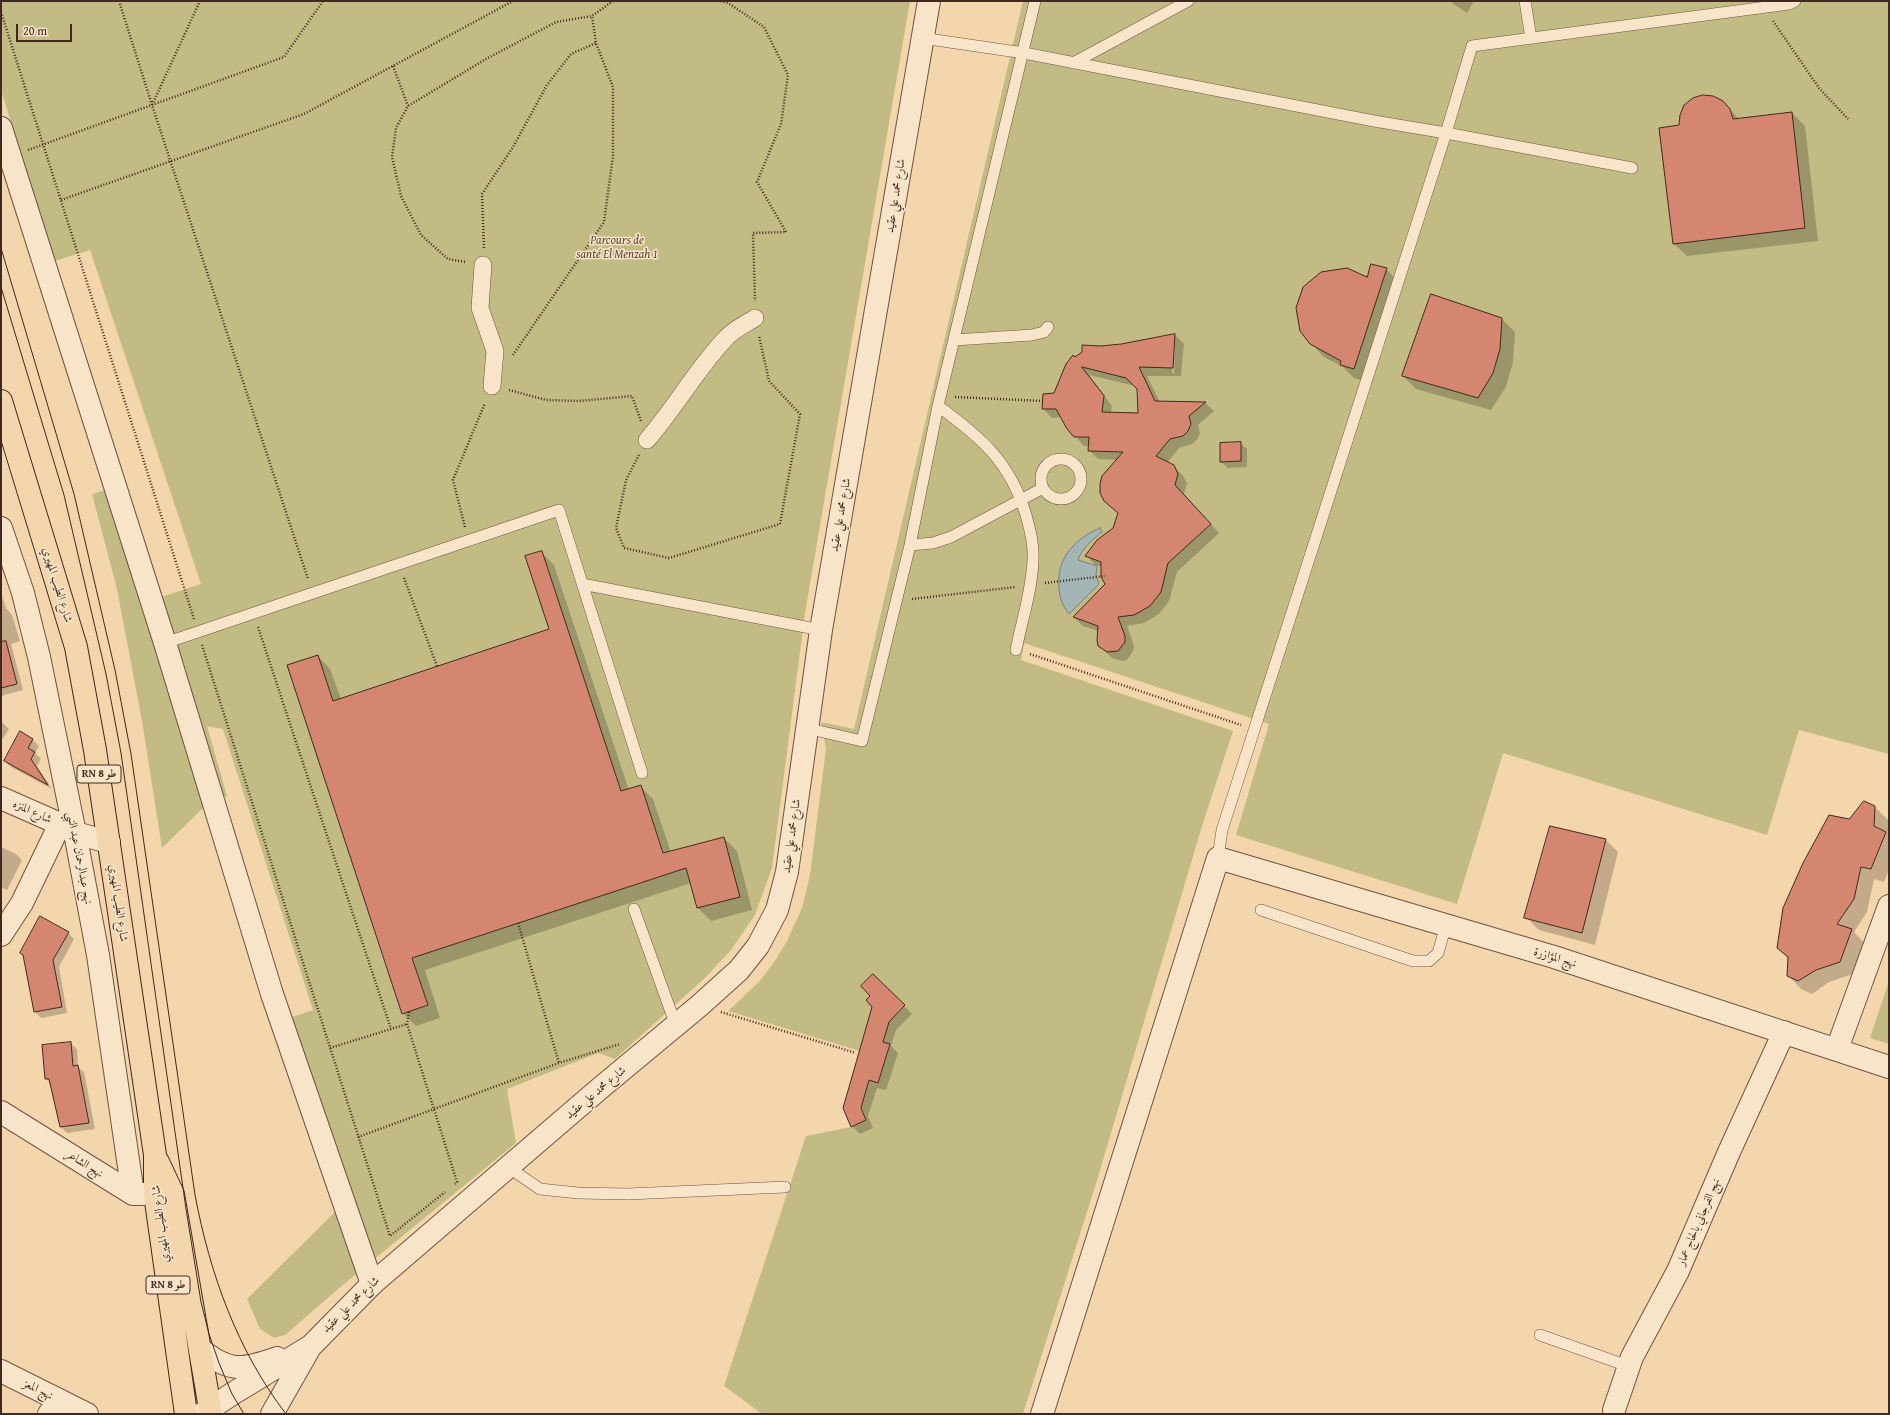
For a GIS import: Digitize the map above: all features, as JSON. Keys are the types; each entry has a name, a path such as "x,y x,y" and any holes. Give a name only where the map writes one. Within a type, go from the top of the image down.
{"main road":[{"name":"شارع الطيب المهيري","path":"1,401 6,436 76,647 95,750 155,1155 164,1194 186,1414"},
{"path":"164,1194 200,1349 208,1412"}],"street":[{"name":"شارع محمد علي عقيد","path":"208,1412 232,1394 316,1340 372,1284 598,1090 699,1006 739,970 758,946 778,910 787,872 806,728 821,630 929,1"},
{"path":"1,128 165,643 272,994 372,1284"},
{"path":"483,265 480,308 495,351 492,386"},
{"path":"647,440 664,420 693,378 728,336 755,318"},
{"name":"نهج عبدالرحمان عبد النبي","path":"1,528 23,593 39,657 67,829 98,955 113,1061 130,1159 133,1194"},
{"name":"شارع المنزه","path":"1,798 67,829 109,842"},
{"path":"1,935 67,829"},
{"path":"1042,1414 1218,858"},
{"name":"نهج المؤازرة","path":"1218,858 1554,957 1889,1067"},
{"path":"1837,1049 1889,906"},
{"name":"نهج الفرجاني بالحاج عمار","path":"1614,1410 1628,1366 1678,1271 1729,1152 1784,1032"},
{"name":"نهج الشاعر","path":"1,1112 133,1194"},
{"path":"133,1194 164,1194"},
{"path":"200,1349 219,1363 232,1367 254,1366 288,1354 316,1340"},
{"path":"272,1414 316,1340"},
{"name":"نهج المعز","path":"1,1371 70,1410"}],"lane":[{"path":"806,728 862,740 910,545 939,401 1024,53 1035,1"},
{"path":"1074,62 1188,1"},
{"path":"1525,1 1531,38"},
{"path":"1218,858 1222,830 1446,133 1472,46 1789,4 1795,1"},
{"path":"922,38 1074,62 1365,120 1446,133 1632,168"},
{"path":"954,340 1032,335 1044,332 1048,327"},
{"path":"939,401 994,454 1010,476 1021,500 1031,533 1033,559 1031,585 1016,650"},
{"path":"910,545 933,543 951,537 1043,488"},
{"path":"165,643 558,510 642,773"},
{"path":"582,584 821,630"},
{"path":"634,909 676,1026"},
{"path":"1261,910 1413,961 1429,961 1438,953 1446,925"},
{"path":"508,1168 540,1189 578,1193 628,1194 786,1187"},
{"path":"1540,1335 1628,1366"}],"path":[{"path":"119,1 170,162 313,593"},
{"path":"152,105 200,1"},
{"path":"10,156 284,58 323,1"},
{"path":"61,200 304,114 514,1"},
{"path":"596,43 571,54 547,85 513,147 482,194 485,241 483,265 448,259 421,235 401,196 392,157 396,128 408,106 486,59 556,22 592,16 613,1"},
{"path":"1764,7 1819,88 1848,119"},
{"path":"510,360 604,222 613,156 613,87 596,43 592,16"},
{"path":"393,66 408,106"},
{"path":"469,540 453,480 492,386 546,400 579,401"},
{"path":"939,401 1043,401"},
{"path":"399,564 437,666"},
{"path":"895,602 1104,576"},
{"path":"253,613 391,1029"},
{"path":"1016,650 1254,729"},
{"path":"518,922 559,1063"},
{"path":"699,1006 856,1053"},
{"path":"390,1236 458,1182 407,1024 409,1012"},
{"path":"330,1048 407,1024"},
{"path":"358,1137 559,1063 625,1042"}],"green space":[{"name":"Parcours de santé El Menzah 1","path":"1,1 910,1 805,613 772,868 755,915 731,950 706,977 615,1059 598,1053 507,1089 516,1143 344,1284 285,1335 274,1338 260,1329 247,1299 339,1208 275,1023 313,1010 223,729 207,726 227,796 206,805 162,848 142,721 117,589 92,494 106,490 143,603 201,584 90,250 55,261 1,90","holes":["542,551 621,791 641,785 670,873 412,957 428,1005 402,1014 287,665 318,655 333,701 549,629 526,556"]},
{"path":"1023,1 1889,1 1889,754 1799,730 1767,835 1503,753 1457,904 1236,835 1269,724 1024,643 1021,660 1233,731 1202,826 1095,1187 1023,1414 762,1414 724,1386 806,1136 851,1127 866,1120 861,1106 869,1080 878,1083 890,1044 883,1042 872,1027 867,1025 862,1041 866,1042 863,1052 728,1011 759,982 775,961 787,941 802,908 810,875 826,749 821,722 854,729","holes":["873,975 873,1007 866,1000 870,996 861,986","893,994 905,1005 896,1015 885,1003"]},
{"path":"1889,981 1889,1044 1870,1038"}],"shaded area":[{"path":"1100,528 1102,532 1085,548 1078,560 1097,566 1096,575 1099,584 1069,614 1063,605 1060,595 1060,568 1069,551 1075,544 1082,538"}],"building":[{"path":"1703,95 1713,96 1723,101 1730,109 1733,119 1792,112 1805,228 1673,244 1659,128 1679,125 1680,115 1684,105 1693,98"},
{"path":"1371,264 1387,268 1354,369 1340,365 1341,361 1310,344 1300,331 1296,308 1303,287 1321,272 1347,268 1367,277"},
{"path":"1431,294 1502,318 1500,349 1493,373 1478,398 1402,376"},
{"path":"1175,334 1173,368 1139,367 1155,401 1206,402 1189,416 1191,424 1188,431 1183,436 1170,439 1156,456 1174,465 1178,474 1175,485 1211,524 1168,563 1161,592 1150,606 1134,615 1118,617 1125,636 1125,642 1118,651 1107,652 1098,646 1098,626 1073,617 1105,584 1101,577 1101,562 1085,556 1097,540 1113,528 1118,513 1104,501 1100,493 1100,484 1102,476 1123,452 1088,451 1089,437 1074,437 1067,429 1056,409 1042,409 1043,394 1054,393 1066,364 1073,355 1075,357 1082,352 1082,345 1101,346 1121,344","holes":["1082,367 1126,378 1137,389 1138,413 1102,412 1104,396"]},
{"path":"1241,442 1241,461 1220,462 1220,443"},
{"path":"542,551 621,791 641,785 663,853 724,837 740,897 697,908 686,868 412,958 428,1005 402,1014 287,665 318,655 333,701 549,629 525,556"},
{"path":"6,641 17,684 1,688 1,642"},
{"path":"20,731 33,739 28,748 35,752 31,759 48,785 4,761"},
{"path":"1864,801 1875,806 1874,826 1886,832 1871,869 1861,867 1854,899 1837,924 1852,929 1840,962 1816,970 1798,981 1787,976 1788,957 1777,948 1783,908 1803,863 1829,815 1849,819"},
{"path":"1550,826 1606,839 1582,933 1524,918"},
{"path":"40,916 69,932 53,960 62,1007 34,1012 23,955 20,953"},
{"path":"873,974 905,1005 889,1022 883,1042 890,1044 878,1083 869,1080 861,1108 866,1120 851,1127 843,1108 872,1007 866,1000 870,996 861,986"},
{"path":"71,1042 73,1066 78,1065 89,1123 60,1127 49,1079 45,1079 42,1045"}],"tram line":[{"path":"1,248 74,494 115,670 131,754 195,1195 201,1224 217,1282 240,1337 253,1364 286,1414"},
{"path":"1,287 64,495 106,674 121,753 186,1209 201,1302 209,1334 219,1363 232,1394 244,1414"}]}
